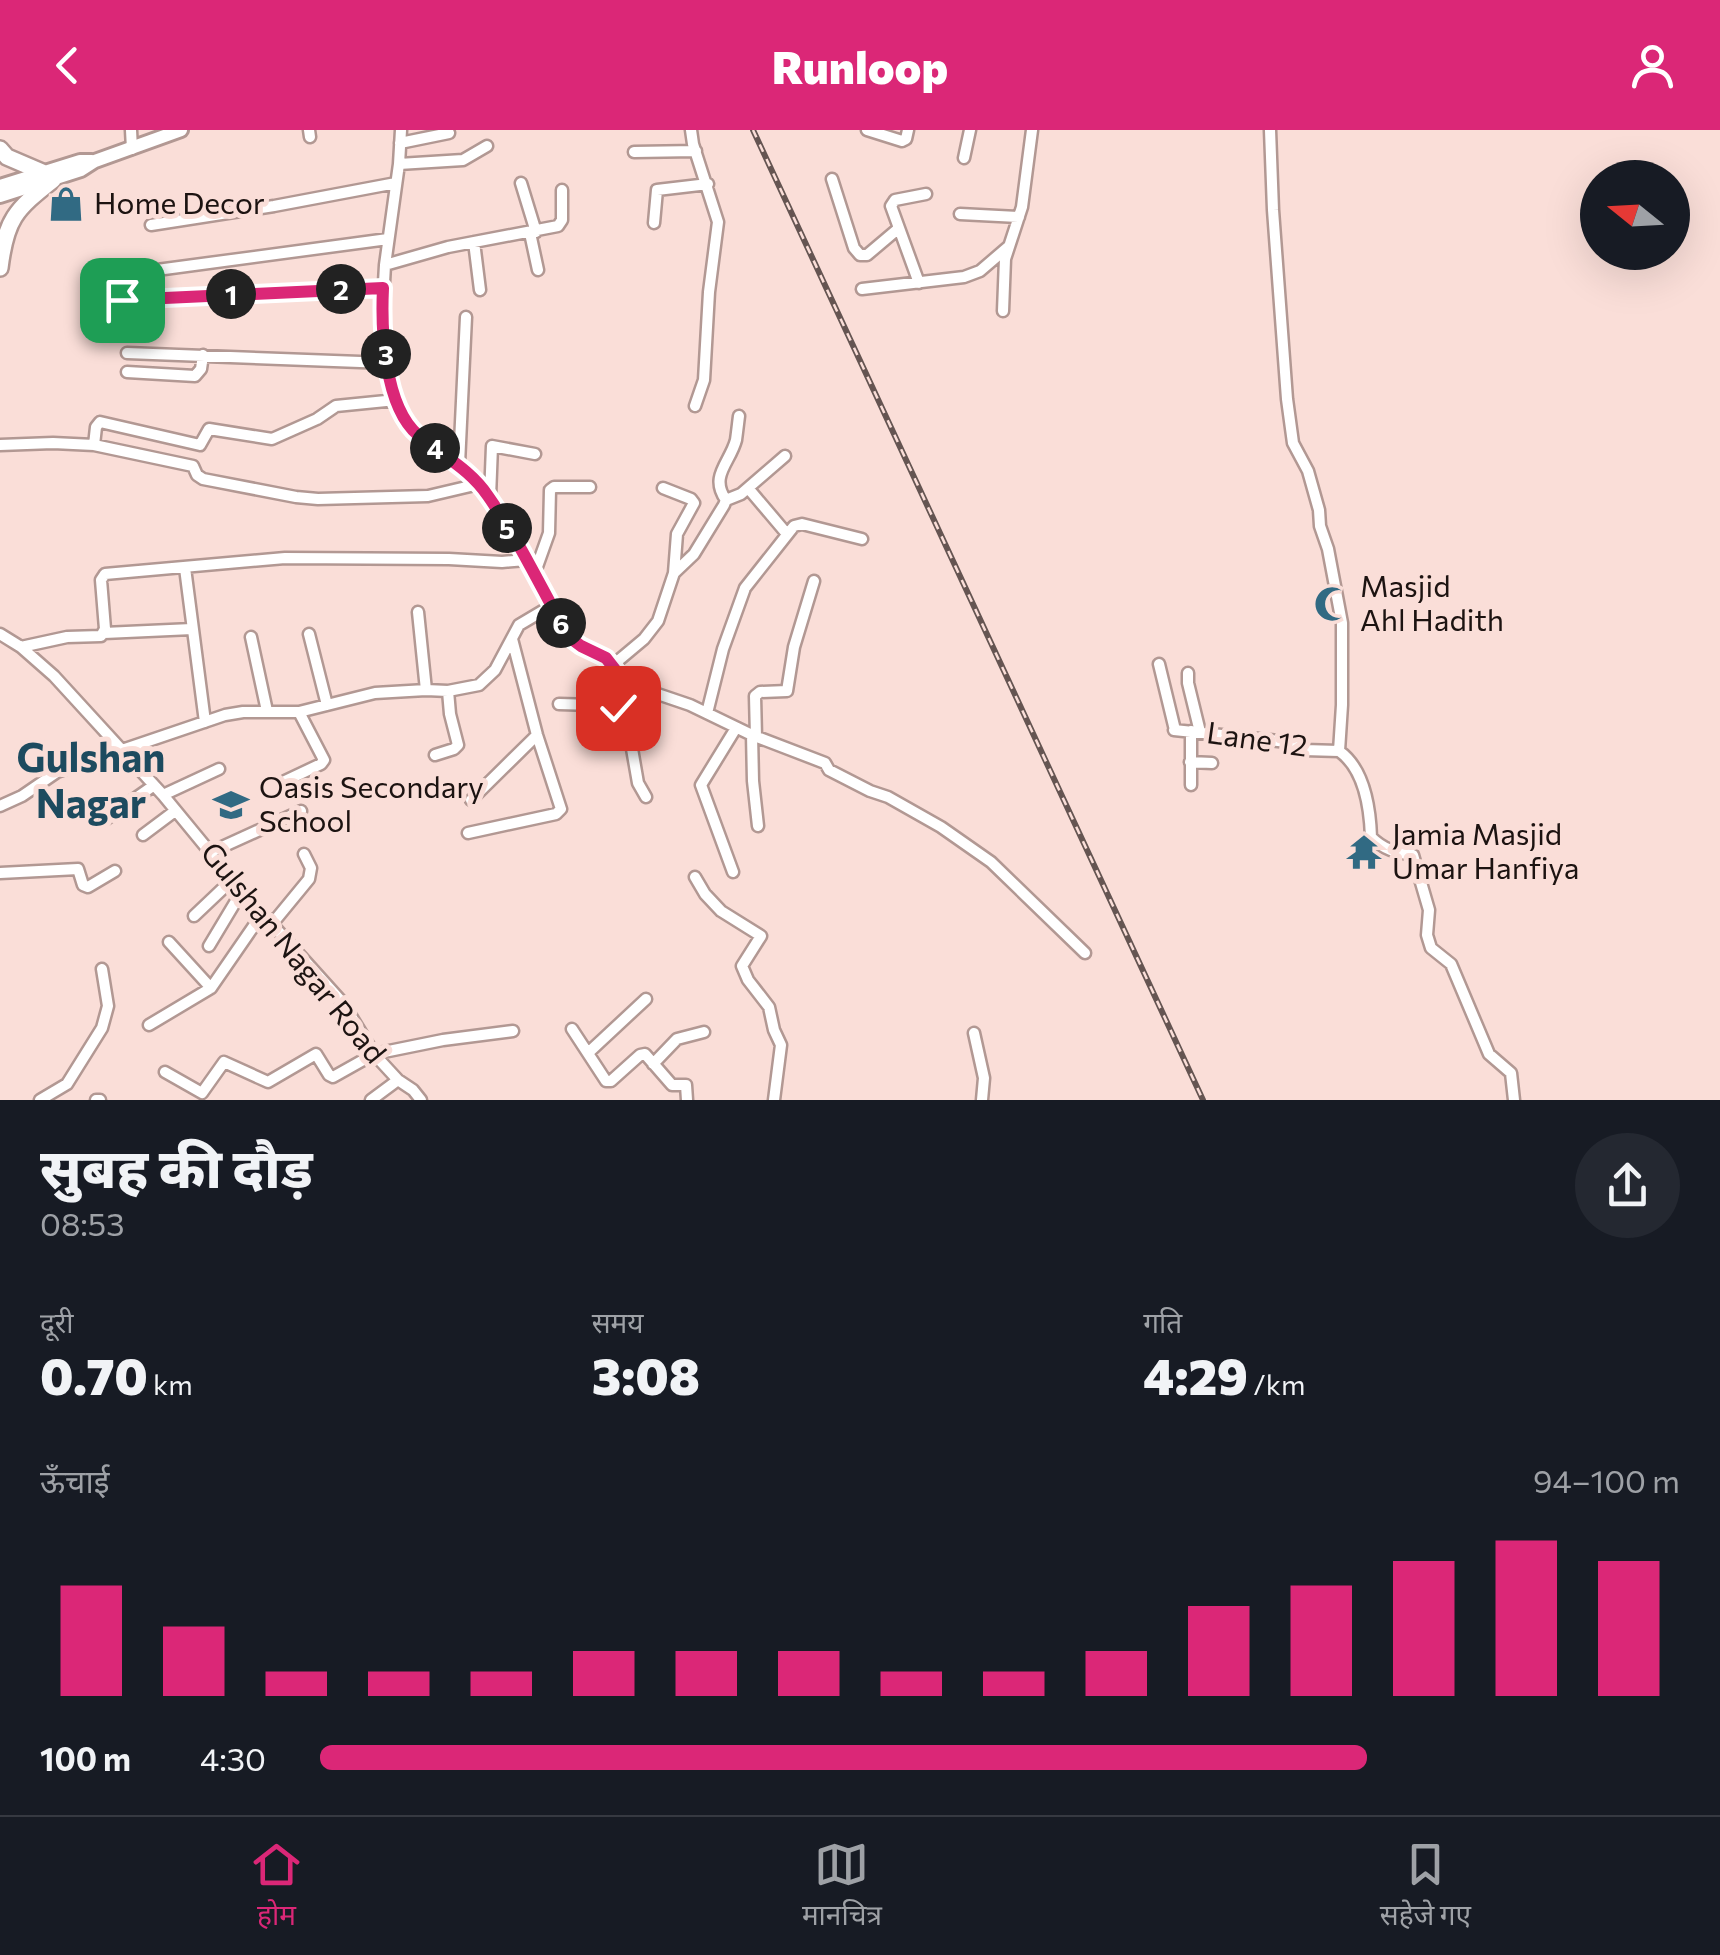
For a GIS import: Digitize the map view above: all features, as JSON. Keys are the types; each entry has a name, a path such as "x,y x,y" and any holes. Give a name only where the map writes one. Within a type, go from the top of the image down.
{"highway":[{"path":"0,150 48,176 12,217 0,268"}],"main road":[{"path":"0,186 81,170 181,130"},
{"path":"0,196 48,176"}],"street":[{"path":"131,130 132,149"},
{"path":"401,130 382,318 396,400 415,432 459,464 490,498 572,640 601,655 641,689 680,701 754,736 825,763 828,770 942,827 991,862 1085,954"},
{"path":"691,130 718,222 704,380 695,406"},
{"path":"868,130 902,141 908,130"},
{"path":"964,158 970,130"},
{"path":"1003,312 1008,246 1019,217 1032,130"},
{"path":"1270,130 1272,210 1293,443 1308,471 1319,510 1342,624 1339,751 1350,759 1365,792 1371,837 1390,851 1413,855 1429,910 1427,935 1431,948 1451,964 1489,1054 1512,1073 1514,1100"},
{"path":"400,143 450,133"},
{"path":"399,164 463,160 487,146"},
{"path":"634,152 696,151"},
{"path":"832,179 854,248 860,255 867,255 899,228"},
{"path":"521,182 538,270"},
{"path":"151,225 396,183"},
{"path":"654,223 656,190 708,184"},
{"path":"385,265 560,225 562,190"},
{"path":"919,282 891,206 893,202 926,194"},
{"path":"960,214 1019,217"},
{"path":"142,272 388,239"},
{"path":"474,242 480,290"},
{"path":"862,289 972,275 1008,246"},
{"path":"122,300 383,288"},
{"path":"459,464 466,317"},
{"path":"127,352 388,363"},
{"path":"127,372 195,376 200,372 203,355"},
{"path":"94,445 100,422 200,446 210,429 272,439 336,406 396,400"},
{"path":"726,500 718,483 736,441 738,416"},
{"path":"0,445 94,445 193,466 203,479 306,498 428,496 479,484"},
{"path":"490,498 492,446 536,454"},
{"path":"674,573 694,554 726,500 738,496 785,456"},
{"path":"534,574 547,540 550,490 590,488"},
{"path":"646,797 638,784 631,743 617,702 616,670 658,621 674,573 677,534 694,501 662,488"},
{"path":"748,488 787,534"},
{"path":"707,713 723,648 745,588 787,534 798,524 862,539"},
{"path":"104,633 102,576 285,558 526,560"},
{"path":"185,568 205,722"},
{"path":"758,826 753,780 755,696 760,692 787,691 794,647 814,581"},
{"path":"0,806 57,772 243,712 299,712 375,693 468,688 485,681 495,670 523,621 551,606"},
{"path":"418,612 426,690"},
{"path":"22,646 104,633 192,628"},
{"name":"Gulshan Nagar Road","path":"0,634 22,646 67,689 343,1004 374,1054 421,1100"},
{"path":"309,634 327,705"},
{"path":"251,637 267,711"},
{"path":"468,833 556,814 560,809 512,638"},
{"name":"Lane 12","path":"1159,664 1175,730 1288,742 1304,750 1339,751"},
{"path":"1188,673 1196,732 1190,762 1191,784"},
{"path":"434,755 458,745 448,691"},
{"path":"559,704 594,706 617,702"},
{"path":"285,781 324,760 299,712"},
{"path":"733,872 701,785 736,728"},
{"path":"471,800 538,735"},
{"path":"1190,762 1212,763"},
{"path":"106,820 158,790 219,769"},
{"path":"142,835 176,811"},
{"path":"211,852 300,812"},
{"path":"272,924 309,879 311,868 304,854"},
{"path":"0,874 78,869 83,885 88,887 115,871"},
{"path":"695,876 721,910 761,936 742,966 768,1006 781,1045 774,1100"},
{"path":"194,916 232,879"},
{"path":"209,946 242,891"},
{"path":"149,1025 211,988 262,914"},
{"path":"170,942 211,988"},
{"path":"40,1100 68,1084 102,1028 108,1006 102,969"},
{"path":"588,1053 646,999"},
{"path":"572,1028 604,1080 609,1082 642,1054 672,1085 686,1085 686,1100"},
{"path":"165,1072 202,1094 224,1062 268,1082 314,1054 332,1077 374,1054 512,1030"},
{"path":"653,1064 677,1038 704,1032"},
{"path":"974,1033 984,1078 982,1100"},
{"path":"371,1100 398,1080"}],"railway":[{"path":"753,130 1203,1100"}],"place":[{"name":"Home Decor","path":"66,204"},
{"name":"Masjid Ahl Hadith","path":"1332,604"},
{"name":"Oasis Secondary School","path":"231,805"},
{"name":"Jamia Masjid Umar Hanfiya","path":"1364,852"}],"district":[{"name":"Gulshan Nagar","path":"91,781"}],"route":[{"path":"122,300 383,288 388,363 404,418 419,436 459,464 490,498 569,637 606,658 620,676 618,708"}]}
